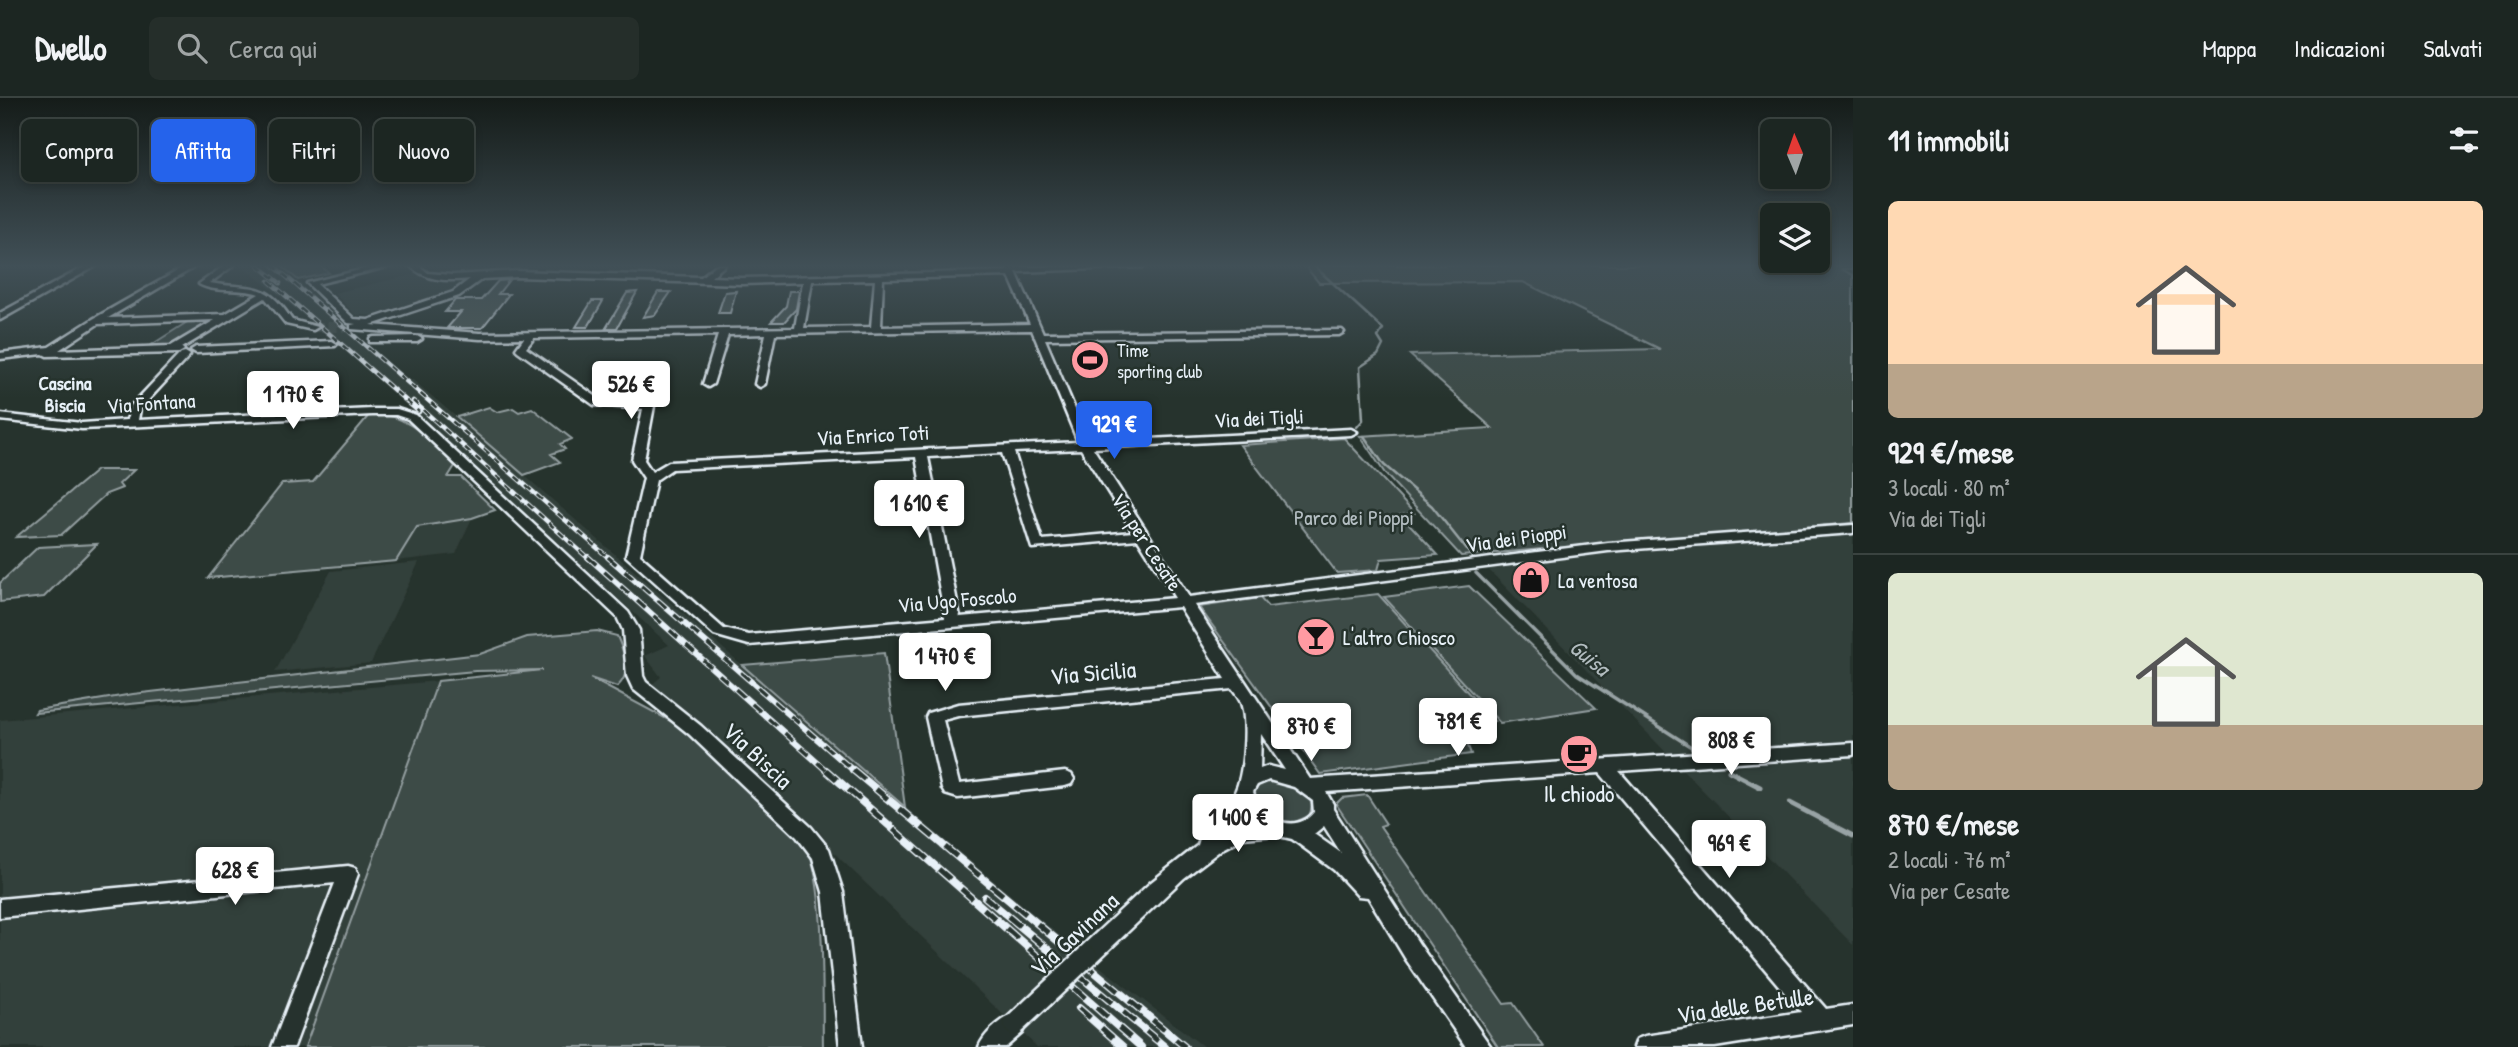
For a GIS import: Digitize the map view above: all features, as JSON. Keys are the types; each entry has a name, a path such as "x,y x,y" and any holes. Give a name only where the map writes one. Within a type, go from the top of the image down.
{"street":[{"path":"46,352 116,309"},
{"path":"132,423 135,408 183,351 238,309"},
{"path":"282,309 289,322 313,327"},
{"path":"339,309 351,321 369,323 410,309"},
{"path":"799,331 803,309"},
{"path":"876,330 878,309"},
{"name":"Via per Cesate","path":"1026,309 1086,447 1249,703 1306,783"},
{"path":"96,321 225,317"},
{"path":"354,327 457,336"},
{"path":"373,340 457,336 876,330 1339,332"},
{"path":"760,384 771,331"},
{"path":"708,384 724,332"},
{"path":"531,335 522,349 593,399 603,404 649,406 639,465 656,473"},
{"path":"0,356 46,352 183,351 332,344"},
{"name":"Via Fontana","path":"0,417 70,426 372,412 406,414 549,544"},
{"name":"Via dei Tigli","path":"1086,447 1351,432"},
{"name":"Via Enrico Toti","path":"656,473 684,464 1086,447"},
{"path":"1007,449 1037,545 1142,535"},
{"path":"921,452 953,621"},
{"name":"Via Ugo Foscolo","path":"656,473 633,556 726,636 749,640 1186,602"},
{"name":"Via dei Pioppi","path":"1186,602 1572,551 1850,531"},
{"name":"Via Biscia","path":"549,544 628,622 633,638 635,676 646,694 695,730 804,832 822,855 837,918 851,1047"},
{"name":"Via Sicilia","path":"1065,779 958,791 951,789 934,717 958,710 1236,683"},
{"name":"Via per Cesate","path":"1249,703 1253,740 1250,780"},
{"path":"1404,939 1357,880 1328,853 1255,816 1244,799 1244,792 1250,780 1258,775 1279,773 1306,783 1605,767 1853,749"},
{"path":"1605,767 1821,1020"},
{"path":"1306,783 1404,939 1480,1047"},
{"name":"Via Gavinana","path":"1194,860 1244,799"},
{"path":"1285,829 1315,824 1321,816 1322,807"},
{"name":"Via Gavinana","path":"990,1047 1194,860 1236,832 1285,829"},
{"path":"0,908 348,874 283,1047"},
{"name":"Via delle Betulle","path":"1645,1047 1853,1015"}],"shaded area":[{"path":"296,309 331,309 348,324 358,324 352,330 383,359 408,380 413,380 524,475 905,807 1055,932 1204,1047 1037,1047 833,852 820,832 691,714 651,685 661,677 645,656 669,645 341,346 319,330 310,330 315,325 305,324 310,321"},
{"path":"350,309 399,309 378,316 355,315"},
{"path":"472,518 456,554 396,561 417,527"},
{"path":"1853,532 1853,945 1487,568 1627,551"},
{"path":"419,562 371,663 275,672 331,571"},
{"path":"438,681 305,1047 0,1047 0,720"}],"green space":[{"path":"1579,309 1853,309 1853,523 1461,556 1386,475 1360,436 1492,428 1410,355 1660,349"},
{"path":"192,319 213,320 171,345 148,347"},
{"path":"489,407 497,412 513,408 519,412 532,408 572,439 560,444 565,449 551,454 560,462 524,475 457,417"},
{"path":"370,414 396,418 417,430 455,466 448,477 461,477 495,510 472,518 417,527 396,561 208,578 282,484 313,482"},
{"name":"Parco dei Pioppi","path":"1344,438 1414,513 1401,515 1438,555 1381,559 1378,570 1337,573 1240,445"},
{"path":"97,470 134,470 119,484 122,488 106,494 61,535 16,537"},
{"path":"97,544 44,597 0,602 0,583 38,547"},
{"path":"1469,586 1596,708 1500,723 1384,597"},
{"path":"1378,594 1494,721 1462,730 1471,754 1320,774 1199,607 1260,598 1268,607"},
{"path":"597,631 617,636 625,657 626,669 617,687 590,678 680,726 807,847 813,865 820,915 823,1047 305,1047 438,681 542,670 475,671 35,713 37,710 133,694 480,654 527,637"},
{"path":"884,653 905,807 742,665"},
{"path":"1266,780 1282,782 1306,793 1310,799 1309,816 1295,822 1287,822 1264,812 1253,795 1260,783"},
{"path":"1367,795 1386,824 1380,826 1504,1004 1513,1003 1544,1047 1498,1047 1336,804 1342,798"}],"building":[{"path":"447,309 497,309 482,328 447,328 461,312 445,312"},
{"path":"587,309 598,309 588,327 576,327"},
{"path":"617,309 627,309 617,328 606,328"},
{"path":"648,309 659,309 655,315 643,317"},
{"path":"719,309 731,309 730,313 718,313"},
{"path":"783,309 796,309 784,322 771,322"}],"waterway":[{"name":"Guisa","path":"1357,427 1363,420 1360,367 1378,355 1383,345 1378,337 1383,329 1361,309"},
{"name":"Guisa","path":"1364,436 1384,465 1432,506 1474,559"},
{"name":"Guisa","path":"1476,573 1577,674 1696,750"},
{"name":"Guisa","path":"1729,771 1760,787"},
{"name":"Guisa","path":"1790,803 1853,836"}],"tunnel":[{"path":"313,327 354,327"}],"railway":[{"path":"301,309 419,412"},
{"path":"324,309 610,559"},
{"path":"413,401 589,559"},
{"path":"588,557 828,772"},
{"path":"608,557 855,772"},
{"path":"826,770 1141,1047"},
{"path":"853,770 1185,1047"},
{"path":"985,897 1165,1047"},
{"path":"1079,1008 1123,1047"}],"place":[{"name":"Time sporting club","path":"1090,360"},
{"name":"La ventosa","path":"1531,580"},
{"name":"L'altro Chiosco","path":"1316,637"},
{"name":"Il chiodo","path":"1579,754"}],"district":[{"name":"Cascina Biscia","path":"65,394"}]}
